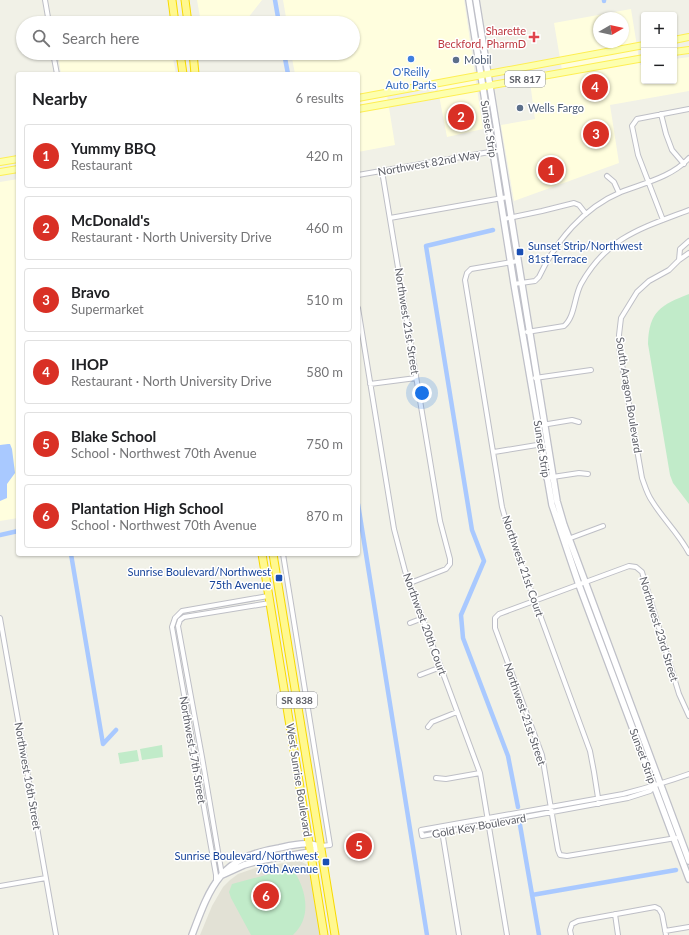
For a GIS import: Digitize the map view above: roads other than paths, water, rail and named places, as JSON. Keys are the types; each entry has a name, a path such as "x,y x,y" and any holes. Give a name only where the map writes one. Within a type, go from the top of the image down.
{"highway":[{"path":"172,0 174,16"},
{"path":"184,0 187,16"},
{"path":"181,60 183,72"},
{"path":"194,60 195,72"},
{"name":"West Sunrise Boulevard","path":"262,556 324,935"},
{"name":"West Sunrise Boulevard","path":"273,556 335,935"},
{"path":"266,583 280,595"}],"main road":[{"path":"677,39 689,37"},
{"name":"SR 817","path":"360,98 641,46"},
{"path":"677,52 689,50"},
{"path":"602,65 608,52"},
{"name":"SR 817","path":"360,109 641,58"},
{"path":"0,162 16,159"},
{"path":"0,172 16,169"}],"street":[{"path":"45,0 48,16"},
{"name":"Sunset Strip","path":"469,0 514,284 526,332"},
{"name":"Sunset Strip","path":"476,0 518,261 526,332 549,478 559,509 579,585 658,785"},
{"path":"54,60 57,72"},
{"path":"663,220 638,155 632,126 637,118 689,109"},
{"path":"662,114 666,134 672,150 684,164"},
{"name":"Northwest 82nd Way","path":"360,176 501,150"},
{"path":"514,284 535,281 540,277 559,242 586,214 605,200 675,170 684,164 689,158"},
{"name":"Northwest 21st Street","path":"382,171 440,521 450,559 450,564 446,570 410,583"},
{"path":"607,176 614,182 619,193"},
{"path":"390,218 508,197"},
{"path":"504,219 574,203 579,205 586,214"},
{"path":"526,332 564,326 568,323 580,285 605,252 624,237 640,229 689,210"},
{"path":"679,260 682,247 689,241"},
{"path":"682,247 689,252"},
{"name":"South Aragon Boulevard","path":"689,252 669,270 649,281 637,292 621,318 619,335 621,355 644,484 652,502 684,543 689,553"},
{"path":"511,262 518,261"},
{"name":"Northwest 21st Court","path":"511,262 471,269 467,273 465,280 504,514 590,751 599,804"},
{"name":"Northwest 20th Court","path":"360,321 394,529 405,571 480,773 506,935"},
{"path":"534,378 591,370"},
{"path":"370,384 416,378"},
{"path":"541,425 572,420 579,422"},
{"path":"494,452 544,443"},
{"path":"549,478 579,472 588,474"},
{"path":"567,540 603,526"},
{"name":"Sunset Strip","path":"567,540 585,582 677,838 689,879"},
{"path":"192,935 204,903 216,883 227,868 242,858 256,852 309,843 321,846 330,845 283,556"},
{"name":"Northwest 23rd Street","path":"585,582 629,566 636,567 642,572 679,694 689,716"},
{"path":"535,601 585,582"},
{"path":"280,595 290,597"},
{"name":"Northwest 17th Street","path":"216,883 216,875 172,627 175,618 182,611 269,599"},
{"name":"Northwest 17th Street","path":"222,875 178,626 180,620 184,617 269,599"},
{"name":"Northwest 21st Street","path":"535,601 499,614 495,618 495,628 542,755 558,850 560,854 563,856 677,838"},
{"name":"Northwest 16th Street","path":"0,618 56,935"},
{"path":"410,623 423,618"},
{"path":"420,675 441,667"},
{"path":"428,727 432,722 457,712"},
{"path":"436,778 446,779 480,773"},
{"name":"Gold Key Boulevard","path":"552,810 623,794 648,786 658,785 689,774"},
{"name":"Gold Key Boulevard","path":"488,821 422,836 421,830 442,826 488,821 599,804 628,798 650,791 658,785"},
{"path":"442,826 459,935"},
{"name":"Sunset Strip","path":"677,838 689,861"},
{"path":"222,875 244,865 258,861 310,852 321,846"},
{"path":"0,886 46,878"},
{"path":"571,935 570,930 572,924 578,921 655,907 659,909 662,914 665,933 689,927"},
{"path":"615,914 618,935"}],"water":[{"path":"10,444 15,473 7,484 7,498 0,501 0,445"}],"waterway":[{"path":"275,0 278,16"},
{"path":"285,60 288,72"},
{"path":"493,230 426,246 472,530 484,561 461,615 463,638 508,756 518,807"},
{"path":"360,516 427,935"},
{"path":"0,535 16,531"},
{"path":"71,556 103,744 116,730"},
{"path":"520,825 539,935"},
{"path":"532,895 676,870"}],"place":[{"name":"Sharette Beckford, PharmD","path":"534,37"},
{"name":"O'Reilly Auto Parts","path":"411,59"},
{"name":"Mobil","path":"456,60"},
{"name":"IHOP","path":"595,87"},
{"name":"Wells Fargo","path":"520,108"},
{"name":"McDonald's","path":"461,117"},
{"name":"Bravo","path":"596,134"},
{"name":"Yummy BBQ","path":"551,170"},
{"name":"Sunset Strip/Northwest 81st Terrace","path":"520,252"},
{"name":"Sunrise Boulevard/Northwest 75th Avenue","path":"279,578"},
{"name":"Blake School","path":"359,846"},
{"name":"Sunrise Boulevard/Northwest 70th Avenue","path":"326,862"},
{"name":"Plantation High School","path":"266,896"}]}
